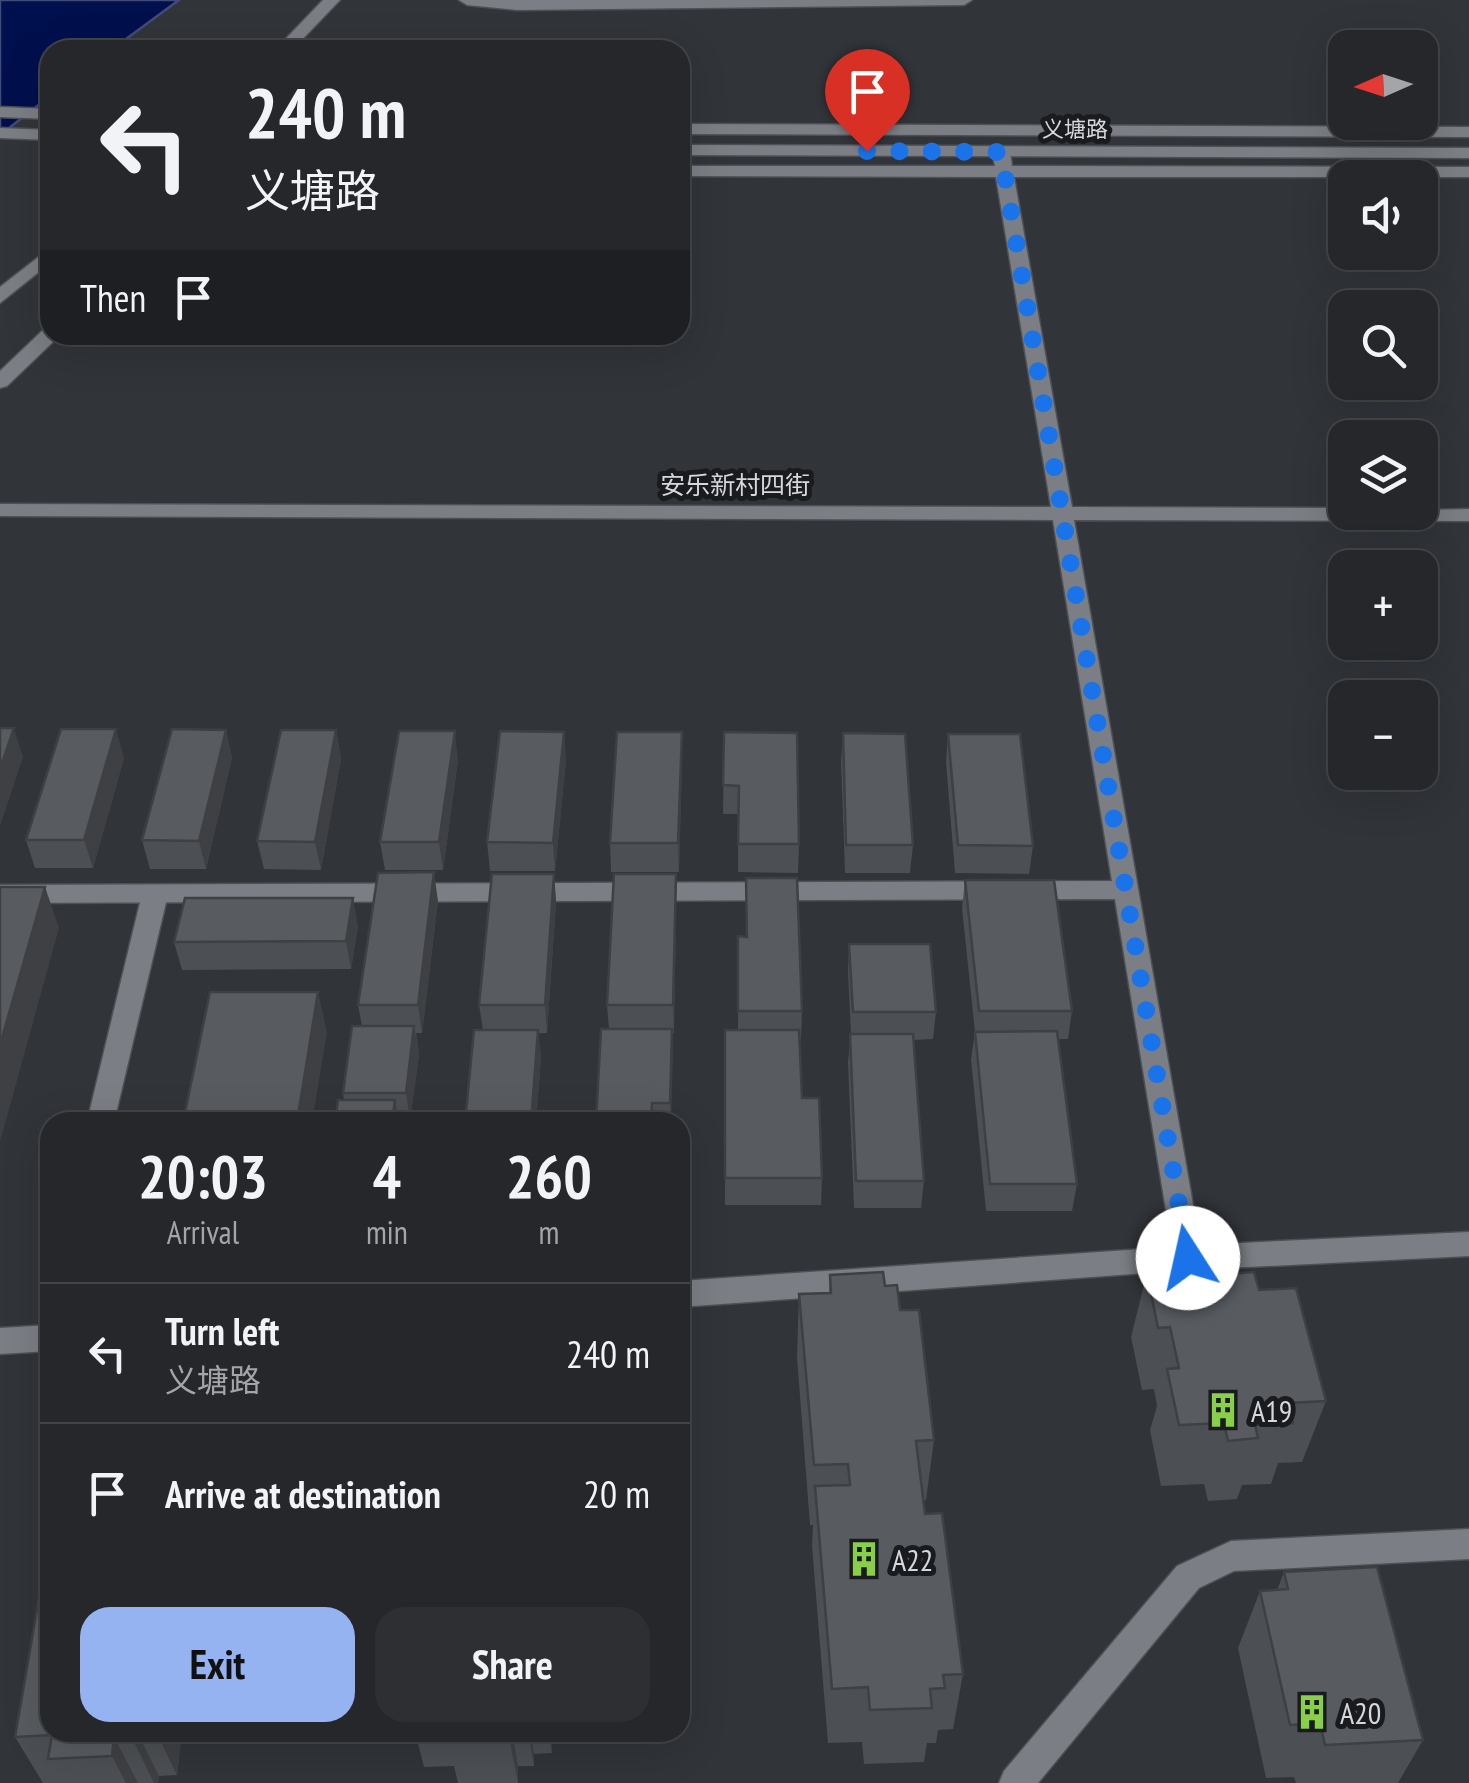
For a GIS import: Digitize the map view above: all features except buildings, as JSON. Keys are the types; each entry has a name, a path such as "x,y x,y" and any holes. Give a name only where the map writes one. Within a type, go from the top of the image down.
{"street":[{"path":"293,40 332,0"},
{"path":"467,0 517,5 964,0"},
{"path":"0,112 40,114"},
{"name":"义塘路","path":"690,128 1469,132"},
{"path":"0,133 40,135"},
{"name":"义塘路","path":"690,150 1002,162 1469,153"},
{"path":"690,171 1002,162 1469,172"},
{"path":"1002,162 1188,1258"},
{"path":"0,296 40,262"},
{"path":"0,382 40,344"},
{"name":"安乐新村四街","path":"0,510 1469,516"},
{"path":"0,894 1126,890"},
{"path":"102,1112 156,894"},
{"path":"690,1293 1188,1258 1469,1244"},
{"path":"0,1341 40,1339"},
{"path":"1016,1783 1188,1577 1231,1556 1469,1544"}],"shaded area":[{"path":"0,0 179,0 125,40 40,40 40,104 0,135"}],"place":[{"name":"A19","path":"1223,1410"},
{"name":"A22","path":"864,1559"},
{"name":"A20","path":"1312,1712"}],"route":[{"path":"867,151 1001,152 1188,1258"}]}
